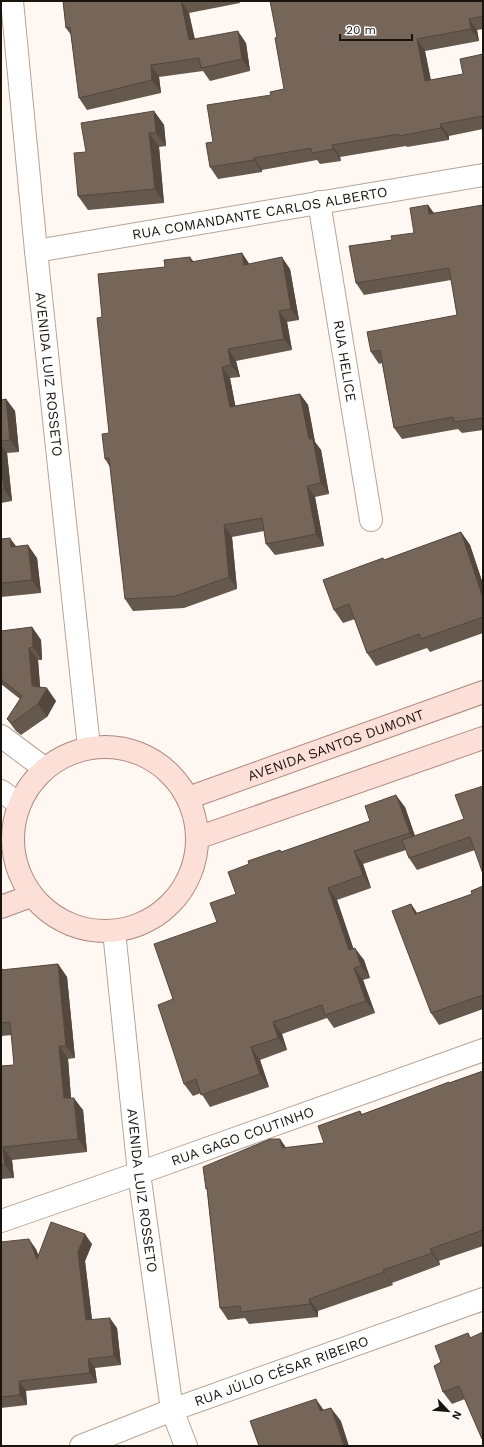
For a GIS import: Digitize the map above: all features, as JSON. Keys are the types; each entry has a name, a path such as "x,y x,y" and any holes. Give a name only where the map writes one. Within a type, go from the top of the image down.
{"main road":[{"name":"AVENIDA SANTOS DUMONT","path":"188,798 483,692"},
{"path":"197,838 483,738"},
{"path":"119,746 147,756 171,773 188,798 195,817 197,838 193,865 182,890 163,910 140,924 114,931 83,929 54,917 31,896 8,861 12,830 10,797 44,768 89,747 119,746"},
{"path":"1,907 31,896"}],"street":[{"name":"AVENIDA LUIZ ROSSETO","path":"12,1 36,251 89,747"},
{"name":"RUA COMANDANTE CARLOS ALBERTO","path":"36,251 483,175"},
{"name":"RUA HELICE","path":"319,202 371,520"},
{"path":"1,736 44,768"},
{"name":"AVENIDA LUIZ ROSSETO","path":"114,931 139,1173 172,1410 186,1446"},
{"name":"RUA GAGO COUTINHO","path":"1,1220 139,1173 483,1050"},
{"name":"RUA JÚLIO CÉSAR RIBEIRO","path":"81,1446 172,1410 483,1299"}],"building":[{"path":"63,1 181,1 189,40 238,31 242,59 201,68 199,58 151,65 152,80 79,98 70,27 66,28"},
{"path":"270,1 483,1 483,16 469,19 471,29 417,39 425,81 463,74 460,59 483,54 483,116 440,124 441,128 399,136 399,134 332,145 333,149 312,153 311,148 254,158 254,160 210,167 206,143 213,142 207,105 271,95 270,92 284,89 275,38 277,37"},
{"path":"154,111 156,133 149,133 155,189 78,196 74,153 86,152 81,123"},
{"path":"428,205 429,214 483,205 483,423 482,418 454,422 453,417 394,428 380,350 371,352 367,332 457,315 449,268 356,283 349,246 392,240 391,236 414,233 410,208"},
{"path":"242,253 244,265 282,257 291,309 279,311 284,339 228,349 231,365 222,367 230,407 300,394 309,439 313,439 321,483 307,486 316,534 266,544 262,518 224,525 229,577 176,596 125,599 109,458 105,459 102,434 109,433 97,318 102,317 98,274 165,267 164,260 190,257 191,262"},
{"path":"6,399 10,440 1,441 1,400"},
{"path":"1,465 4,489 1,490"},
{"path":"461,532 483,598 483,617 421,639 419,634 367,653 349,604 334,610 323,580"},
{"path":"10,538 11,547 28,545 32,580 1,583 1,539"},
{"path":"32,627 33,647 29,648 32,686 47,688 38,704 12,723 7,719 22,696 1,679 1,631"},
{"path":"483,786 483,874 470,837 409,858 402,840 464,819 455,795"},
{"path":"396,795 410,833 354,851 363,875 328,888 349,950 355,948 361,966 354,968 366,1001 325,1015 322,1005 273,1022 278,1038 251,1047 260,1074 201,1095 196,1079 184,1084 158,1005 173,999 154,944 217,922 210,903 236,894 228,872 249,864 248,861 280,850 281,852 370,821 365,806"},
{"path":"483,886 483,995 431,1013 392,911 411,904 415,914 472,894 471,891"},
{"path":"58,964 66,1046 59,1046 64,1098 74,1098 78,1139 3,1147 5,1165 1,1165 1,1066 14,1065 10,1022 1,1023 1,970"},
{"path":"483,1071 483,1230 430,1249 432,1253 383,1270 384,1272 309,1299 310,1304 241,1312 240,1306 220,1308 207,1188 206,1189 203,1167 270,1139 280,1139 282,1148 324,1143 318,1126 360,1111 361,1115"},
{"path":"51,1222 85,1234 78,1252 86,1320 110,1318 114,1356 88,1359 90,1373 19,1381 20,1395 1,1397 1,1242 29,1239 37,1259"},
{"path":"483,1332 482,1439 459,1386 443,1392 434,1366 441,1362 435,1346 468,1333 470,1338"},
{"path":"316,1399 320,1411 331,1408 344,1446 259,1446 250,1421"}]}
